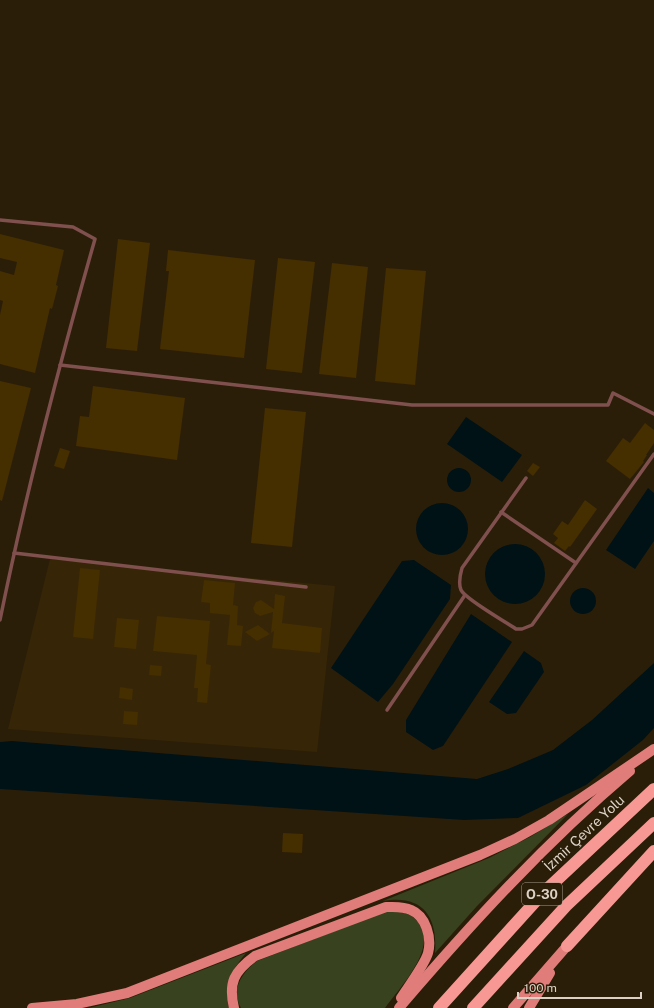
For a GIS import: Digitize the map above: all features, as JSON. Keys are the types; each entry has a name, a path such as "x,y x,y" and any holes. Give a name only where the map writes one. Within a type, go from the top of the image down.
{"highway":[{"name":"İzmir Çevre Yolu","path":"439,1008 544,892 654,789"},
{"name":"O-30","path":"473,1008 566,906 654,823"},
{"path":"567,946 654,851"}],"main road":[{"path":"32,1008 77,1004 127,993 480,855 515,839 549,820 654,749"},
{"path":"399,1008 471,924 543,849 600,796 654,749"},
{"path":"234,1008 231,989 236,975 242,965 255,956 386,907 401,907 412,910 422,919 430,938 428,953 395,1008"},
{"path":"513,1008 567,946"},
{"path":"529,1008 567,946"}],"lane":[{"path":"0,220 73,227 95,239 60,365 14,553 0,620"},
{"path":"60,365 412,405 608,406 613,393 654,414"},
{"path":"526,478 462,568 459,576 460,586 465,595 516,629 522,629 532,625 654,454"},
{"path":"501,512 576,563"},
{"path":"14,553 306,587"},
{"path":"387,710 465,595"}],"shaded area":[{"path":"466,417 522,455 502,482 447,444"},
{"path":"459,468 468,471 471,480 468,489 459,492 450,489 447,480 450,471"},
{"path":"648,488 654,493 654,541 635,569 606,550"},
{"path":"437,503 447,503 461,510 468,524 468,534 461,548 447,555 437,555 427,551 420,544 416,534 416,524 420,514 427,507"},
{"path":"509,544 521,544 532,549 540,557 545,568 543,586 532,599 521,604 509,604 498,599 490,591 485,580 485,568 490,557 498,549"},
{"path":"50,559 335,586 317,752 8,729"},
{"path":"414,560 451,585 450,599 393,684 378,702 331,668 402,561"},
{"path":"583,588 592,592 596,601 592,610 583,614 574,610 570,601 574,592"},
{"path":"471,614 512,642 443,746 433,750 406,732 406,720"},
{"path":"524,651 541,663 544,672 516,713 507,714 489,702"},
{"path":"654,663 654,728 643,740 586,785 518,818 464,820 0,789 0,742 12,741 477,779 508,769 553,750 592,720"}],"green space":[{"path":"568,814 477,906 435,953 434,928 425,910 408,901 383,901 489,858 530,837"},
{"path":"387,911 404,913 415,919 423,932 424,943 421,955 408,978 385,1008 241,1008 237,994 240,982 247,970 257,961"},
{"path":"246,953 236,966 230,978 227,992 229,1008 89,1008 130,998"}],"building":[{"path":"0,234 64,250 56,285 58,286 52,309 50,308 35,373 0,364 0,315 3,301 0,300 0,271 14,275 17,262 0,258"},
{"path":"118,239 150,243 137,351 106,348"},
{"path":"168,250 255,260 244,358 160,349 169,271 166,271"},
{"path":"278,258 315,262 302,373 266,369"},
{"path":"332,263 368,267 356,378 319,374"},
{"path":"386,268 426,271 415,385 375,381"},
{"path":"0,381 31,388 2,501 0,500"},
{"path":"93,386 185,398 177,460 76,446 80,416 89,417"},
{"path":"265,408 306,412 292,547 251,543"},
{"path":"645,423 654,430 654,443 646,455 643,461 644,462 630,479 606,461 623,438 630,443"},
{"path":"60,448 70,451 64,469 54,466"},
{"path":"533,463 540,467 533,476 527,471"},
{"path":"585,500 597,509 570,547 569,546 565,551 554,543 558,538 553,534 562,521 568,525"},
{"path":"80,568 100,570 93,639 73,637"},
{"path":"204,580 235,583 233,605 238,606 237,625 243,626 241,646 227,645 230,615 210,613 210,603 201,602"},
{"path":"275,594 285,596 282,623 322,628 320,653 272,648 274,631 271,633 273,612 260,616 255,613 253,608 256,602 261,600 274,609"},
{"path":"157,616 210,621 206,664 211,665 207,703 197,702 198,688 194,688 197,655 153,651"},
{"path":"117,618 139,620 136,649 114,647"},
{"path":"258,625 270,634 257,641 245,632"},
{"path":"150,665 162,666 161,676 149,675"},
{"path":"120,687 133,689 132,700 119,698"},
{"path":"124,711 138,712 137,725 123,724"},
{"path":"283,833 303,834 302,853 282,852"}]}
